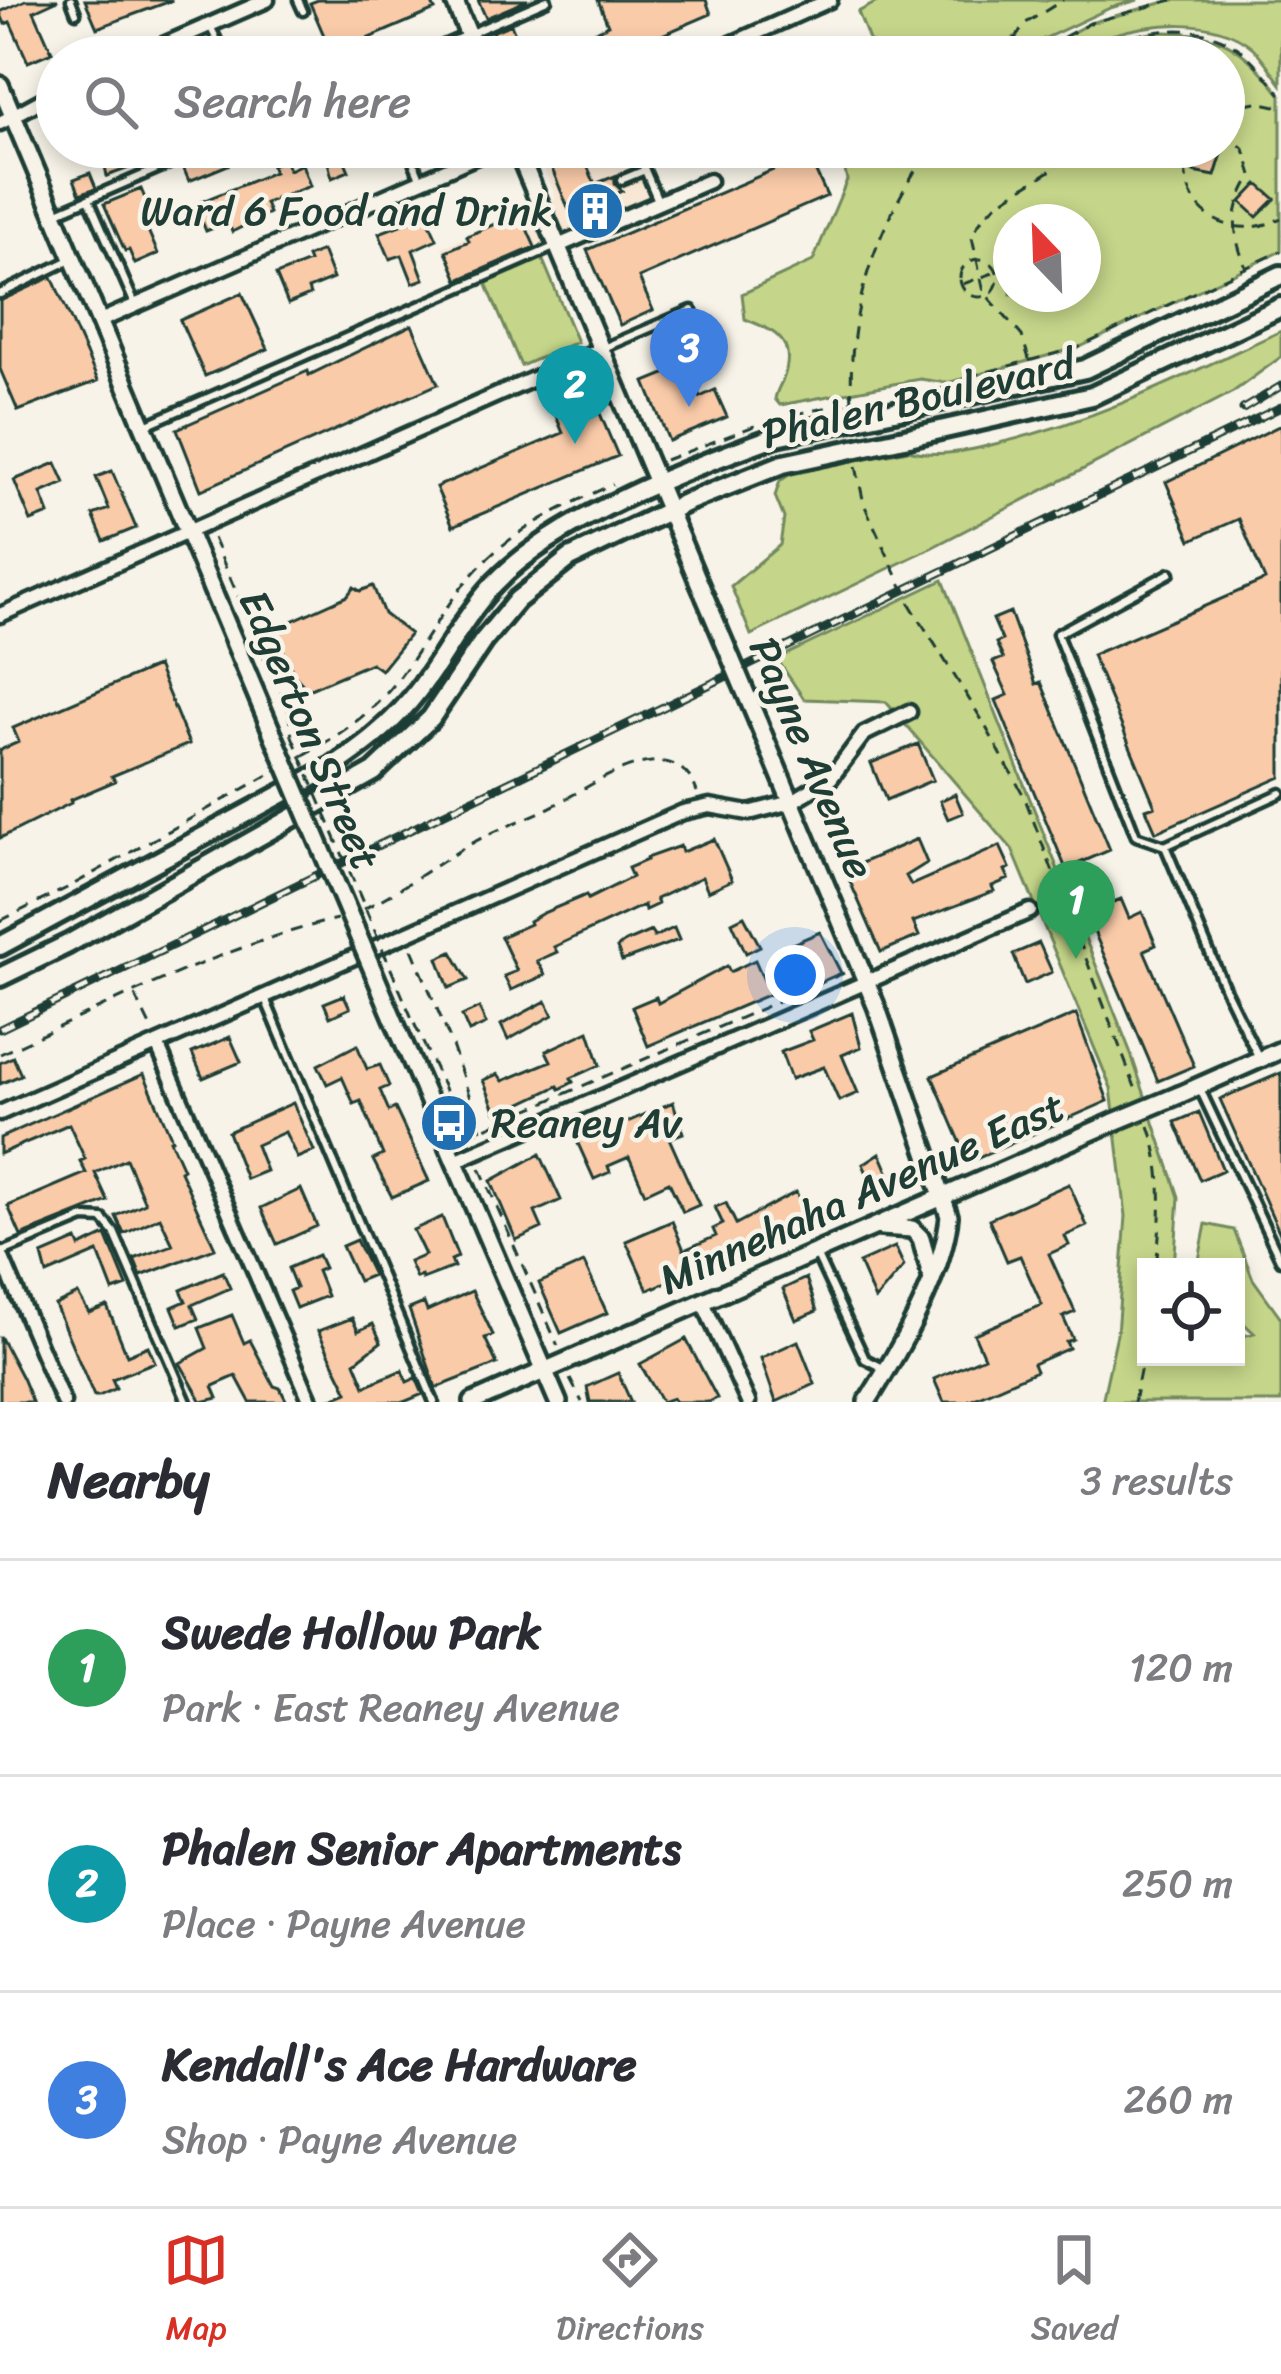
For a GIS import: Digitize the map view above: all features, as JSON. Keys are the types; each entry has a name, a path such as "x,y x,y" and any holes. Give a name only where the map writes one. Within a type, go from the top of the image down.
{"main road":[{"name":"Phalen Boulevard","path":"0,946 361,748 409,702 478,602 515,564 568,526 775,427 904,409 1085,369 1281,275"},
{"name":"Phalen Boulevard","path":"0,977 68,944 374,772 431,718 517,599 582,551 783,464 1092,396 1281,307"}],"street":[{"path":"185,36 267,0"},
{"path":"454,0 468,34"},
{"path":"749,36 830,0"},
{"name":"Edgerton Street","path":"0,85 6,119 54,213 187,532 284,740 396,1025 558,1402"},
{"path":"6,119 36,103"},
{"path":"100,321 450,168"},
{"name":"Payne Avenue","path":"525,168 867,982 950,1216 945,1248 869,1401"},
{"path":"557,246 710,182"},
{"path":"0,615 601,349"},
{"path":"0,1113 703,807 749,813 791,802 831,778 864,734 908,712"},
{"path":"455,1161 1030,911"},
{"path":"157,1044 311,1402"},
{"name":"Minnehaha Avenue East","path":"473,1402 1281,1050"},
{"path":"866,1230 897,1225 912,1228 921,1238 932,1277"},
{"path":"0,1253 63,1402"},
{"path":"703,1302 748,1402"}],"lane":[{"path":"71,0 76,14"},
{"path":"298,0 303,10"},
{"path":"463,36 547,0"},
{"path":"210,25 215,36"},
{"path":"54,213 160,168"},
{"path":"416,168 421,181"},
{"path":"621,180 645,170 659,203"},
{"path":"89,199 135,306"},
{"path":"144,425 557,246"},
{"path":"0,294 73,258"},
{"path":"601,349 692,310"},
{"path":"1170,574 1057,634 1136,836 1166,846 1281,793"},
{"path":"1166,846 1226,992 1260,1060"},
{"path":"264,997 434,1402"},
{"path":"1199,1086 1281,1261"},
{"path":"0,1253 84,1218 103,1219 114,1232 187,1402"},
{"path":"815,1252 865,1359 885,1369"}],"path":[{"path":"1016,36 1026,23 1063,0"},
{"path":"1066,36 1090,23 1172,0"},
{"path":"1131,36 1211,36"},
{"path":"1245,56 1281,94"},
{"path":"1245,104 1281,107"},
{"path":"1245,152 1252,175 1232,216 1246,268"},
{"path":"853,412 852,361 862,289 886,220 918,168"},
{"path":"1029,361 1022,336 986,296 972,237 977,223 999,201 1055,168"},
{"path":"1187,168 1189,195 1207,214 1243,226 1281,218"},
{"path":"966,377 1080,347 1281,251"},
{"path":"993,268 985,260 972,260 961,273 961,285 968,294 986,296 993,290"},
{"path":"961,285 993,273"},
{"path":"650,466 879,397"},
{"path":"855,449 864,504 884,551 911,606 1024,796 1138,1094"},
{"path":"299,758 368,713 401,676 460,587 498,549 536,520 614,484"},
{"path":"208,524 287,703 284,740 558,1348"},
{"path":"356,912 480,838 564,800 602,776 634,766 667,762 681,767 694,782 703,807"},
{"path":"0,921 279,769"},
{"path":"0,1054 290,929 341,918"},
{"path":"406,934 482,1132"},
{"path":"466,1136 844,973"},
{"path":"135,993 157,1044"},
{"path":"1145,1114 1157,1158 1157,1258"},
{"path":"1141,1366 1135,1398 1142,1402"},
{"path":"570,1378 582,1402"}],"shaded area":[{"path":"544,168 636,168 649,199 457,282 442,247 556,198"}],"green space":[{"path":"881,0 1138,0 1050,36 867,36 858,12"},
{"path":"1172,0 1281,0 1281,84 1245,43 1245,36 1182,25 1108,36 1066,36 1090,23"},
{"path":"1156,32 1206,36 1136,36"},
{"path":"1245,56 1281,95 1281,251 1080,347 947,383 920,379 780,405 775,399 786,370 786,350 778,336 745,319 742,294 813,261 847,180 844,168 1245,168"},
{"path":"540,253 577,342 521,366 484,278"},
{"path":"1281,331 1281,357 1233,392 751,635 731,586 780,545 784,518 775,496 780,481 792,473 908,450 964,451 1037,433 1143,394"},
{"path":"943,580 1130,1051 1179,1197 1175,1258 1137,1258 1137,1366 1245,1366 1245,1336 1254,1333 1245,1324 1245,1258 1253,1279 1281,1318 1281,1402 1102,1402 1117,1334 1126,1216 1111,1088 1012,849 886,702 804,699 777,659"},
{"path":"1206,1224 1234,1230 1245,1258 1199,1258"}],"building":[{"path":"26,0 58,0 34,11 45,36 36,36 36,59 28,62 10,22 5,24 0,12"},
{"path":"85,0 171,0 171,1 97,28"},
{"path":"430,0 435,10 374,36 324,36 310,3"},
{"path":"478,0 528,0 486,18"},
{"path":"598,0 706,0 711,14 660,36 586,36 608,25"},
{"path":"511,24 516,36 494,36 492,32"},
{"path":"105,168 129,168 107,176"},
{"path":"183,168 221,168 189,181"},
{"path":"272,168 303,168 310,186 265,203 269,213 232,232 228,222 206,231 195,204 274,172"},
{"path":"329,168 348,168 349,171 332,178"},
{"path":"552,168 588,168 595,184 615,176 622,191 615,194 619,208 576,227"},
{"path":"778,168 814,168 827,196 639,278 653,310 620,325 587,250"},
{"path":"1195,168 1217,168 1215,176 1194,172"},
{"path":"90,173 96,188 80,194 74,179"},
{"path":"1258,184 1275,199 1257,217 1241,202"},
{"path":"141,189 156,224 147,228 158,254 135,264 104,204"},
{"path":"422,206 437,239 413,250 424,279 413,283 402,255 390,259 379,233 411,221 407,212"},
{"path":"520,213 535,247 458,280 446,251 469,241 467,236"},
{"path":"322,251 333,279 288,304 276,275 309,262 307,257"},
{"path":"52,277 98,381 18,411 0,369 0,301"},
{"path":"242,293 268,349 205,376 180,320"},
{"path":"412,325 438,384 201,490 177,429 308,371 309,375"},
{"path":"677,369 687,393 697,389 700,397 715,390 727,417 669,441 645,382"},
{"path":"587,383 618,456 453,526 436,487 563,433 549,399"},
{"path":"1281,425 1281,777 1156,832 1146,809 1155,806 1092,655 1265,580 1239,519 1191,540 1166,482"},
{"path":"56,463 65,483 41,493 49,514 31,521 14,480"},
{"path":"112,471 136,528 104,541 93,515 109,509 96,477"},
{"path":"373,586 384,614 410,634 381,670 371,663 308,690 294,675 274,629 347,596 354,587 360,591"},
{"path":"1010,612 1036,684 1041,682 1110,850 1066,869 996,700 1008,695 993,662 1003,658 993,619"},
{"path":"157,666 189,744 112,776 115,781 0,838 0,750 19,742 13,728"},
{"path":"918,744 933,780 886,800 871,763"},
{"path":"955,794 963,813 948,819 940,801"},
{"path":"714,839 732,880 708,891 702,877 656,899 658,904 645,910 644,905 554,947 557,952 537,961 545,975 511,990 504,976 517,971 501,937 543,913 586,895 588,899 632,877 628,868 646,858 680,846 682,852"},
{"path":"917,839 927,863 906,876 911,885 1000,846 1010,868 1005,870 1009,879 992,886 994,891 913,922 919,936 881,952 845,870"},
{"path":"1121,899 1129,918 1142,912 1156,945 1144,950 1194,1066 1158,1081 1086,913"},
{"path":"744,916 760,946 746,953 732,922"},
{"path":"674,928 679,940 622,961 617,948 625,942"},
{"path":"820,932 841,973 807,988 792,944"},
{"path":"1039,943 1052,972 1025,984 1013,954"},
{"path":"452,952 468,980 449,988 438,958"},
{"path":"755,960 770,994 648,1046 632,1007 656,997 658,1003 727,966 730,972"},
{"path":"344,995 350,1008 330,1017 324,1003"},
{"path":"546,1001 553,1015 508,1040 501,1025"},
{"path":"479,1008 486,1024 469,1032 462,1016"},
{"path":"852,1013 861,1047 842,1055 858,1093 839,1101 824,1067 791,1079 781,1052 813,1040 809,1031"},
{"path":"1076,1014 1108,1101 969,1162 932,1076"},
{"path":"589,1031 600,1065 571,1078 573,1082 560,1089 496,1112 483,1080 498,1074 503,1081 551,1061 546,1051"},
{"path":"230,1037 241,1062 203,1078 192,1053"},
{"path":"357,1045 367,1069 380,1065 389,1086 380,1090 389,1111 395,1108 429,1181 392,1197 373,1160 383,1155 361,1101 354,1104 342,1077 327,1084 318,1065"},
{"path":"13,1057 21,1075 0,1084 0,1063"},
{"path":"1281,1073 1281,1236 1220,1099"},
{"path":"144,1074 215,1248 141,1276 134,1259 173,1245 160,1217 124,1234 116,1216 145,1203 126,1159 95,1173 108,1201 21,1236 8,1206 86,1173 80,1161 85,1159 69,1124 0,1154 0,1138"},
{"path":"673,1102 683,1133 669,1138 699,1205 683,1212 669,1182 645,1193 629,1157 594,1179 576,1139 593,1132 595,1136"},
{"path":"293,1103 314,1151 297,1158 285,1132 256,1145 266,1171 246,1179 228,1132"},
{"path":"1199,1112 1223,1170 1200,1180 1175,1122"},
{"path":"880,1153 896,1190 878,1198 863,1164"},
{"path":"540,1154 561,1200 535,1212 542,1228 516,1240 491,1181"},
{"path":"1069,1184 1087,1226 1065,1236 1069,1245 1049,1254 1075,1312 1063,1317 1073,1339 1066,1342 1069,1348 1033,1364 1036,1371 965,1402 944,1402 934,1379 984,1357 974,1334 1042,1305 1020,1256 1007,1261 989,1219"},
{"path":"301,1189 317,1226 277,1244 261,1208"},
{"path":"796,1192 809,1220 787,1230 789,1234 648,1290 626,1241 672,1221 684,1250 716,1236 713,1229 723,1224 715,1207 726,1203 736,1224"},
{"path":"442,1217 458,1257 451,1260 454,1267 416,1278 409,1262 425,1255 413,1230"},
{"path":"106,1235 127,1286 113,1291 98,1252 47,1274 42,1255 77,1240 80,1247"},
{"path":"356,1240 373,1275 358,1281 342,1246"},
{"path":"895,1247 904,1266 875,1300 859,1263"},
{"path":"318,1255 324,1268 317,1271 327,1296 296,1308 289,1291 296,1288 288,1268"},
{"path":"584,1263 607,1313 561,1333 539,1283"},
{"path":"223,1272 230,1288 192,1305 198,1319 180,1326 172,1307 186,1301 181,1290"},
{"path":"806,1278 817,1311 796,1320 783,1289"},
{"path":"472,1291 493,1335 485,1338 497,1364 436,1388 409,1309 424,1303 427,1311"},
{"path":"78,1294 89,1313 107,1306 127,1355 148,1346 155,1362 112,1379 116,1388 99,1396 94,1396 55,1305"},
{"path":"232,1315 244,1343 250,1340 287,1402 250,1402 236,1376 213,1386 218,1398 202,1402 180,1363 207,1348 199,1328"},
{"path":"352,1318 358,1331 373,1324 381,1342 355,1362 365,1386 402,1370 407,1382 416,1378 423,1394 404,1402 324,1402 348,1392 318,1331"},
{"path":"0,1336 22,1378 32,1402 0,1402"},
{"path":"686,1339 717,1398 662,1402 640,1364"},
{"path":"798,1341 815,1384 776,1402 761,1358"},
{"path":"618,1373 631,1402 590,1402 587,1387"}],"railway":[{"path":"1243,409 1281,386"},
{"path":"0,1029 1281,407"}],"place":[{"name":"Ward 6 Food and Drink","path":"595,211"},
{"name":"Kendall's Ace Hardware","path":"689,407"},
{"name":"Phalen Senior Apartments","path":"575,444"},
{"name":"Swede Hollow Park","path":"1076,959"},
{"name":"Reaney Av","path":"449,1123"}]}
